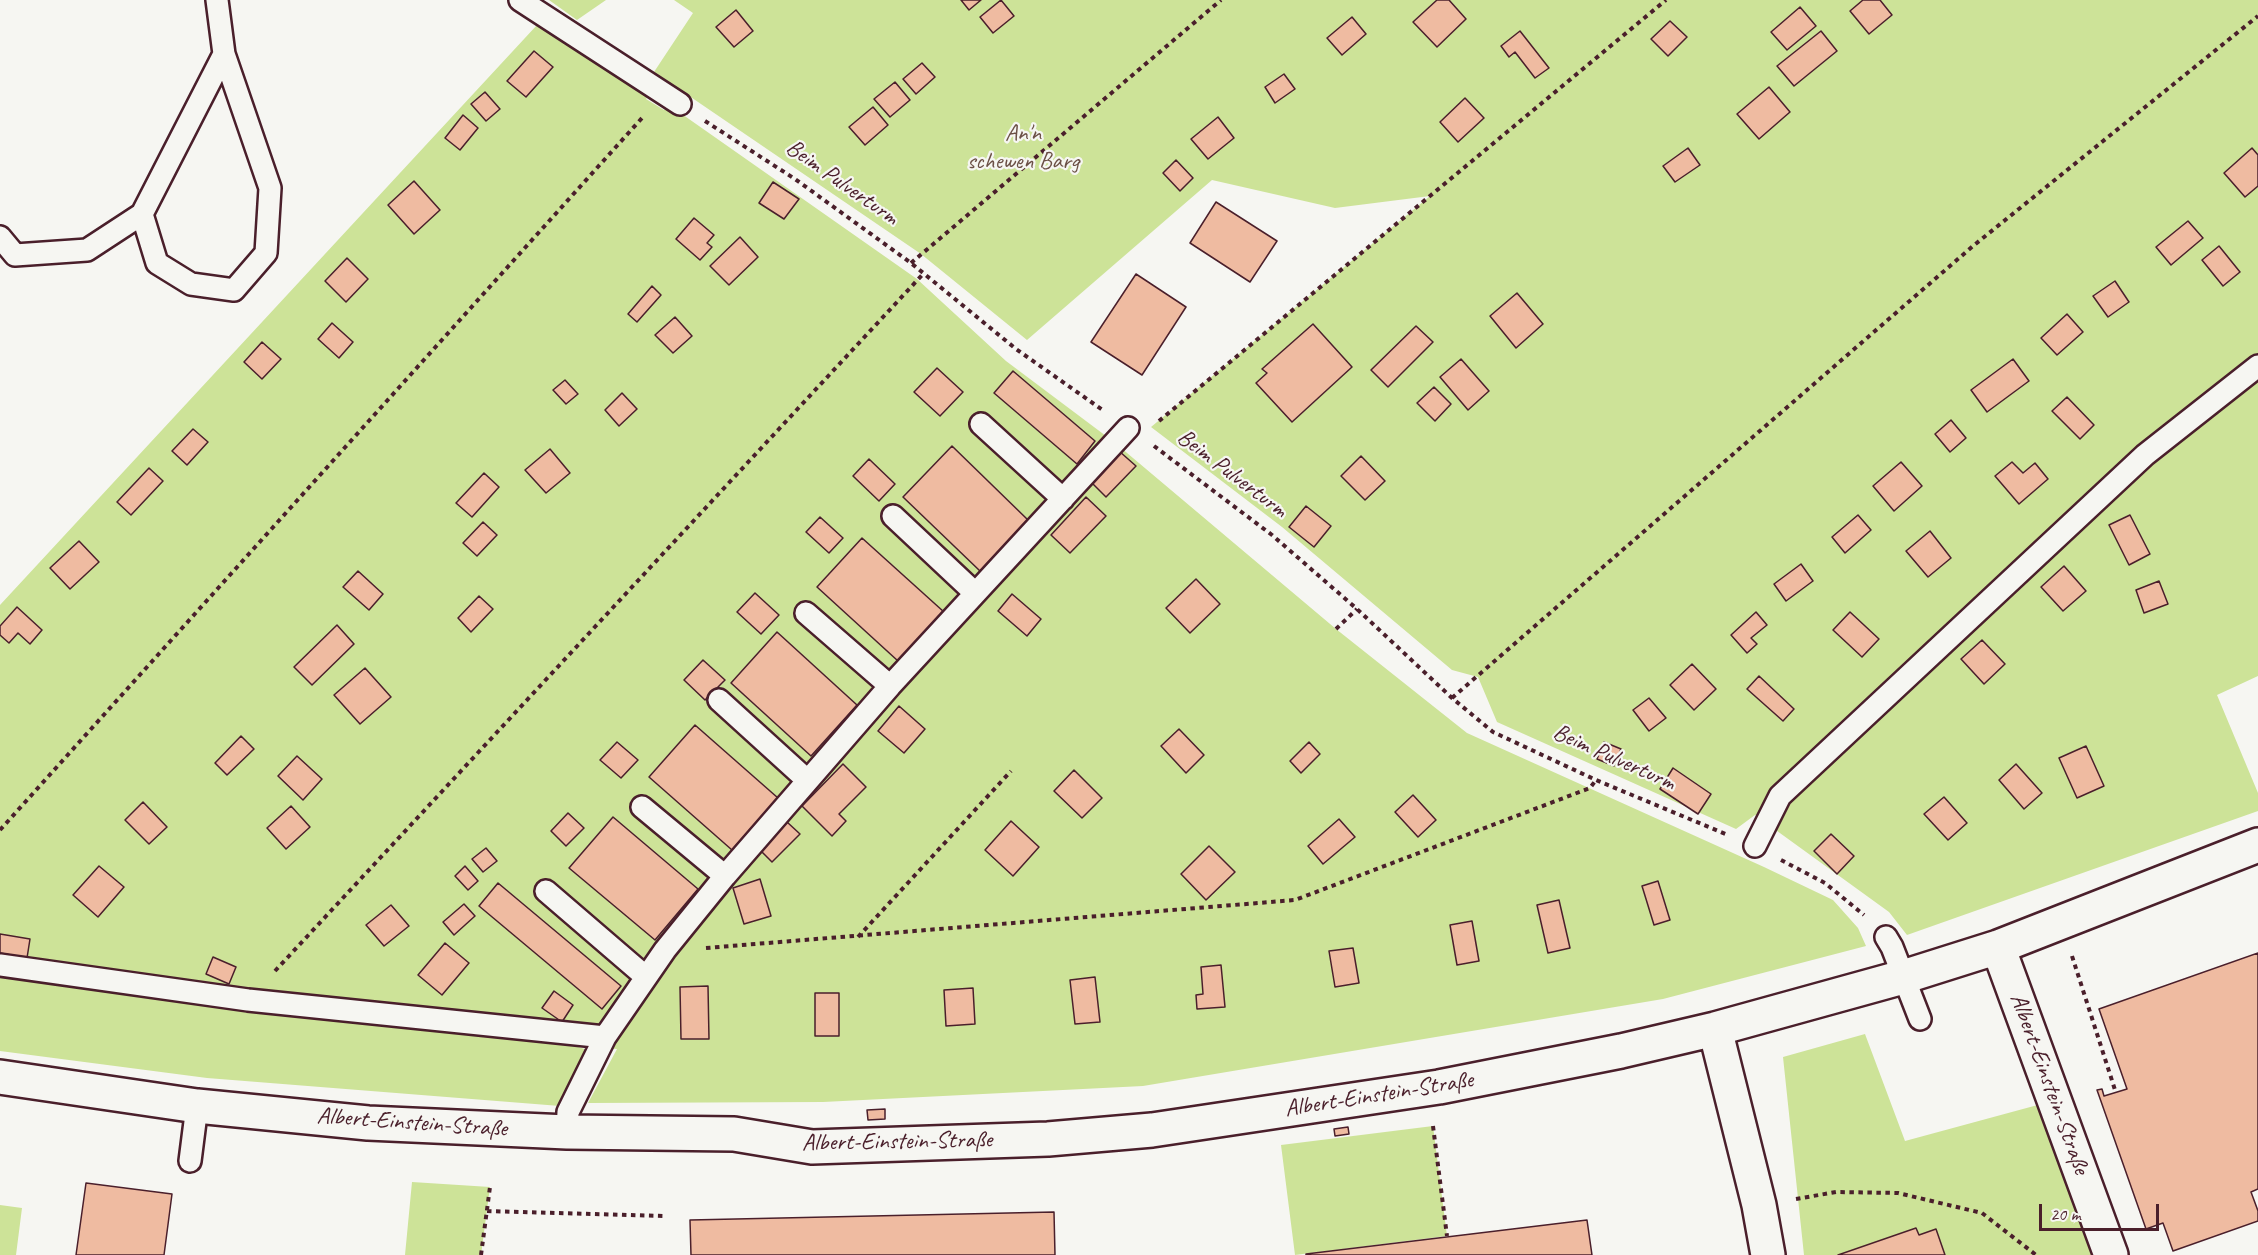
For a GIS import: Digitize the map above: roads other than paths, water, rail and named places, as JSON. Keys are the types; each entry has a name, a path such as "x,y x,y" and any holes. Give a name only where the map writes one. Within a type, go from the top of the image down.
{"street":[{"name":"Albert-Einstein-Straße","path":"0,1077 197,1106 368,1123 567,1132 734,1134 812,1147 1048,1139 1152,1130 1439,1087 1621,1051 1715,1029 1903,977 1998,946 2258,845"},
{"name":"Albert-Einstein-Straße","path":"1998,946 2111,1255"},
{"path":"1715,1029 1759,1205 1768,1255"}],"lane":[{"path":"142,214 157,263 191,284 234,290 267,253 270,188 224,54 217,0"},
{"path":"520,0 680,104"},
{"path":"0,237 15,255 87,250 142,214 224,54"},
{"path":"1755,846 1780,796 2145,455 2258,366"},
{"path":"981,424 1063,499"},
{"path":"567,1132 568,1112 605,1037 665,950 725,876 890,686 1063,499 1134,432"},
{"path":"892,516 975,593"},
{"path":"806,613 890,686"},
{"path":"719,700 807,780"},
{"path":"642,807 725,876"},
{"path":"546,891 646,977"},
{"path":"1886,937 1920,1019"},
{"path":"0,965 248,1000 605,1037"},
{"path":"190,1161 197,1106"}],"park label":[{"name":"An'n schewen Barg","path":"1023,148"}]}
